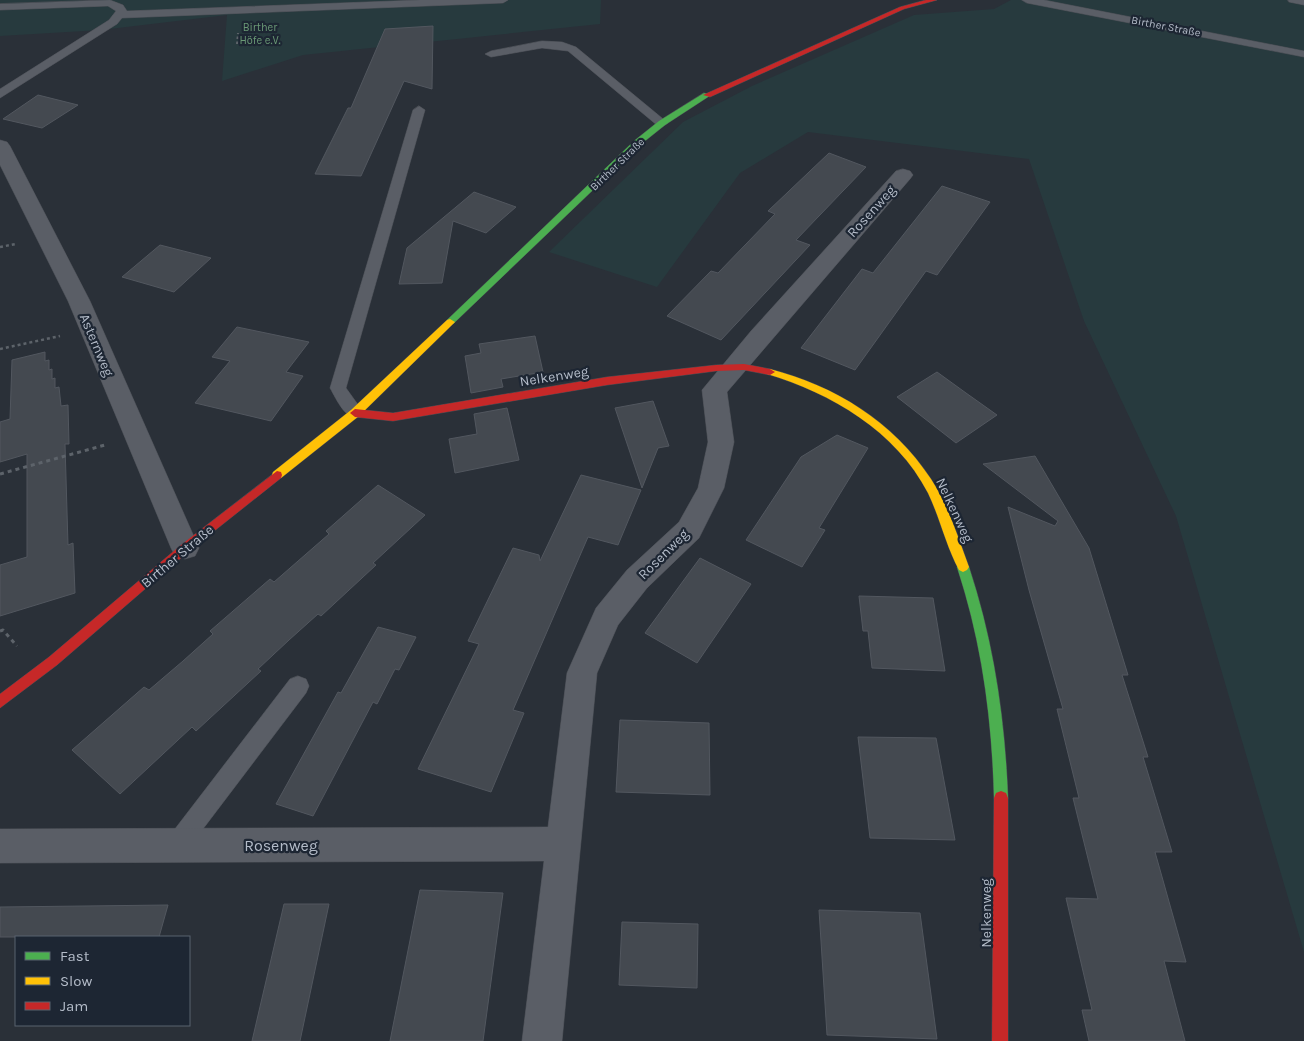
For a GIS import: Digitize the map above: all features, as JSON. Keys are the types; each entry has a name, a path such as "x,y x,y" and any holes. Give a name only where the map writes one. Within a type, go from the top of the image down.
{"street":[{"name":"Birther Straße","path":"0,702 53,661 185,548 355,413 435,339 637,143 662,123 708,94 902,8 934,0"},
{"name":"Asternweg","path":"0,146 79,301 185,548"},
{"name":"Rosenweg","path":"542,1041 582,673 606,617 637,579 689,530 712,488 721,442 714,390 903,176"},
{"name":"Nelkenweg","path":"355,413 393,417 650,375 750,368 778,374 809,385 851,405 889,436 921,474 946,520 975,599 987,648 996,716 1001,790 1000,1041"},
{"name":"Rosenweg","path":"0,846 563,844"}],"lane":[{"path":"0,94 114,22 128,0"},
{"path":"120,13 208,6 503,0"},
{"name":"Birther Straße","path":"1027,0 1304,54"},
{"path":"1293,0 1304,2"},
{"path":"0,7 109,3 119,7 120,13"},
{"path":"491,54 546,43 564,45 572,49 662,123"},
{"path":"355,413 338,388 419,110"},
{"path":"176,846 298,686"}],"path":[{"path":"0,247 17,243"},
{"path":"0,349 64,335"},
{"path":"0,474 106,445"},
{"path":"0,631 3,630 21,651"}],"green space":[{"name":"Birther Höfe e.V.","path":"0,0 601,0 600,24 303,55 222,81 227,15 101,30 0,36"},
{"path":"1011,0 1304,0 1304,952 1176,516 1084,321 1029,159 808,132 740,173 657,287 549,252 683,122 752,86 914,15 994,9"}],"building":[{"path":"433,26 432,89 404,81 361,176 315,174 348,108 351,108 385,29"},
{"path":"38,95 78,105 42,128 3,119"},
{"path":"829,153 866,167 796,240 810,245 721,340 667,316 711,271 718,273 775,214 768,211"},
{"path":"942,186 990,202 937,275 926,271 855,370 801,348 862,269 873,273"},
{"path":"474,192 516,207 486,233 453,221 442,283 399,284 407,248"},
{"path":"160,245 211,258 174,292 122,277"},
{"path":"237,327 309,342 286,372 303,376 271,421 195,403 230,361 212,357"},
{"path":"535,336 543,372 501,379 503,387 471,393 465,356 481,353 479,344"},
{"path":"45,352 45,361 49,360 49,370 52,369 52,379 55,378 55,388 59,387 61,406 68,405 69,444 65,444 68,545 73,543 75,593 0,616 0,565 27,557 27,454 0,462 0,422 10,419 12,360"},
{"path":"937,372 997,415 956,443 897,397"},
{"path":"653,401 669,446 658,448 642,488 615,408"},
{"path":"507,408 519,460 455,473 449,439 477,434 474,414"},
{"path":"837,435 868,448 819,528 825,530 802,567 746,540 801,457"},
{"path":"1035,456 1089,548 1128,675 1122,675 1148,757 1143,757 1172,852 1155,852 1186,962 1164,961 1185,1041 1089,1041 1082,1010 1092,1010 1066,898 1098,899 1073,798 1079,798 1057,709 1063,709 1029,590 1008,507 1055,526 1058,521 983,464"},
{"path":"581,475 641,490 618,545 588,537 513,710 524,713 491,792 418,769 479,644 468,641 513,548 539,555 540,561"},
{"path":"378,485 425,515 373,563 376,565 321,616 318,614 289,640 258,669 261,671 196,731 192,727 120,794 72,750 144,687 149,690 183,661 213,634 210,631 270,579 274,582 329,534 326,531"},
{"path":"700,558 751,584 697,663 645,633"},
{"path":"859,596 933,598 945,671 872,668 868,631 863,631"},
{"path":"378,627 416,637 399,670 395,669 377,704 373,702 313,816 276,804 338,692 341,693"},
{"path":"620,720 709,723 710,795 616,792"},
{"path":"858,737 936,738 955,840 870,838"},
{"path":"420,890 503,893 483,1041 390,1041"},
{"path":"284,904 329,904 300,1041 252,1041"},
{"path":"168,905 159,936 0,937 0,907"},
{"path":"819,910 920,913 937,1039 827,1035"},
{"path":"622,922 698,924 697,988 619,985"}],"traffic: fast":[{"path":"450,322 637,143 662,123 707,95"},
{"path":"963,567 980,624 991,681 998,739 1001,798"}],"traffic: slow":[{"path":"277,475 355,413 450,322"},
{"path":"770,372 816,387 838,399 860,412 898,445 928,483 943,514 963,567"}],"traffic: jam":[{"path":"707,95 902,8 934,0"},
{"path":"355,413 393,417 607,381 716,368 744,367 770,372"},
{"path":"0,702 53,661 185,548 277,475"},
{"path":"1000,1041 1001,798"}]}
